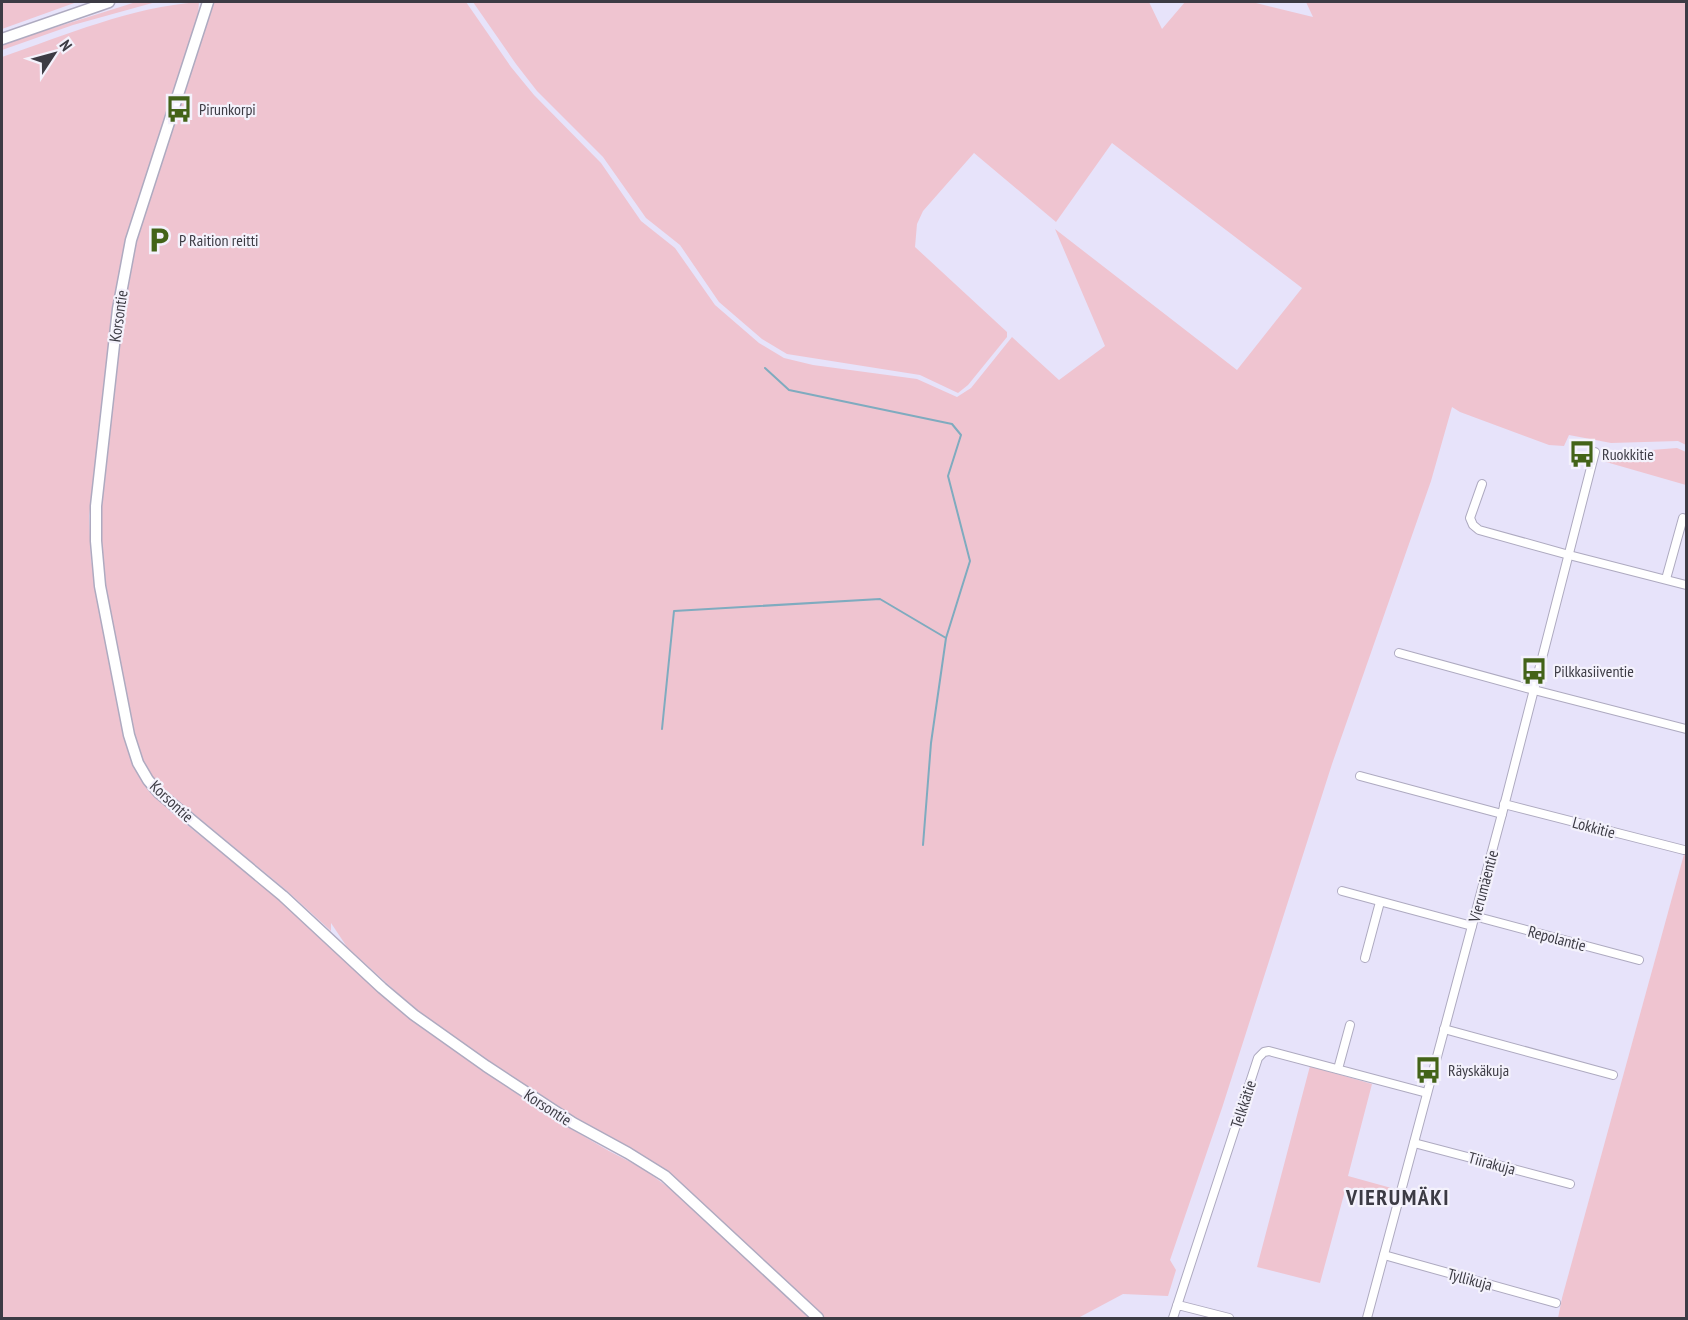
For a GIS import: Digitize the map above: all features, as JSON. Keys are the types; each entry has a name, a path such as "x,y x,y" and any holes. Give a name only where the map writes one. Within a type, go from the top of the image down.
{"main road":[{"path":"2,39 109,2"},
{"name":"Korsontie","path":"208,2 131,240 118,309 96,506 100,586 129,735 138,763 159,793 283,896 414,1015 573,1123 665,1176 818,1318"}],"street":[{"name":"Vierumäentie","path":"1367,1318 1502,814 1595,452"},
{"path":"1482,484 1470,518 1474,527 1479,530 1686,585"},
{"path":"1666,579 1683,518"},
{"path":"1399,653 1686,729"},
{"path":"1360,776 1502,814"},
{"name":"Lokkitie","path":"1504,804 1684,850"},
{"path":"1342,891 1472,926"},
{"path":"1365,958 1380,902"},
{"name":"Repolantie","path":"1474,916 1640,960"},
{"path":"1338,1069 1350,1025"},
{"path":"1444,1029 1613,1075"},
{"name":"Telkkätie","path":"1173,1318 1258,1058 1264,1052 1269,1051 1427,1093"},
{"name":"Tiirakuja","path":"1414,1143 1570,1184"},
{"name":"Tyllikuja","path":"1384,1255 1556,1303"},
{"path":"1177,1306 1229,1318"}],"shaded area":[{"path":"2,2 77,2 2,29"},
{"path":"136,2 156,2 73,25 2,50 2,46 9,42"},
{"path":"199,2 197,28 130,240 89,516 91,560 132,762 143,781 171,812 276,897 422,1028 561,1123 642,1168 676,1193 811,1318 2,1318 2,57 124,16"},
{"path":"212,2 466,2 511,67 534,95 601,163 641,221 675,248 715,305 759,343 784,358 813,365 917,379 957,397 971,388 1012,337 1059,380 1105,346 1055,229 1237,370 1302,288 1112,143 1056,222 974,153 923,211 917,224 915,247 1007,332 1007,337 968,385 958,393 920,375 787,354 762,339 719,302 680,245 646,218 603,157 537,91 473,2 1149,2 1162,29 1185,2 1252,2 1313,17 1306,2 1686,2 1686,445 1678,441 1611,443 1569,435 1564,446 1549,445 1452,407 1431,481 1332,764 1222,1108 1170,1260 1176,1270 1168,1296 1123,1294 1078,1318 824,1318 696,1199 613,1140 531,1091 416,1010 347,947 331,923 331,931 286,890 187,808 164,792 144,767 134,742 104,588 99,544 100,506 111,382 132,241"},
{"path":"1677,448 1686,452 1686,485 1606,462 1613,453"},
{"path":"1686,847 1686,1318 1558,1318 1562,1298"},
{"path":"1310,1066 1372,1084 1348,1176 1395,1189 1393,1200 1346,1187 1320,1283 1257,1267"}],"waterway":[{"path":"765,368 789,390 952,424 961,435 948,476 970,561 946,638 931,743 923,845"},
{"path":"662,729 674,611 880,599 946,638"}],"place":[{"name":"Pirunkorpi","path":"179,109"},
{"name":"P Raition reitti","path":"159,240"},
{"name":"Ruokkitie","path":"1582,454"},
{"name":"Pilkkasiiventie","path":"1534,671"},
{"name":"Räyskäkuja","path":"1428,1070"}],"district":[{"name":"VIERUMÄKI","path":"1398,1197"}]}
